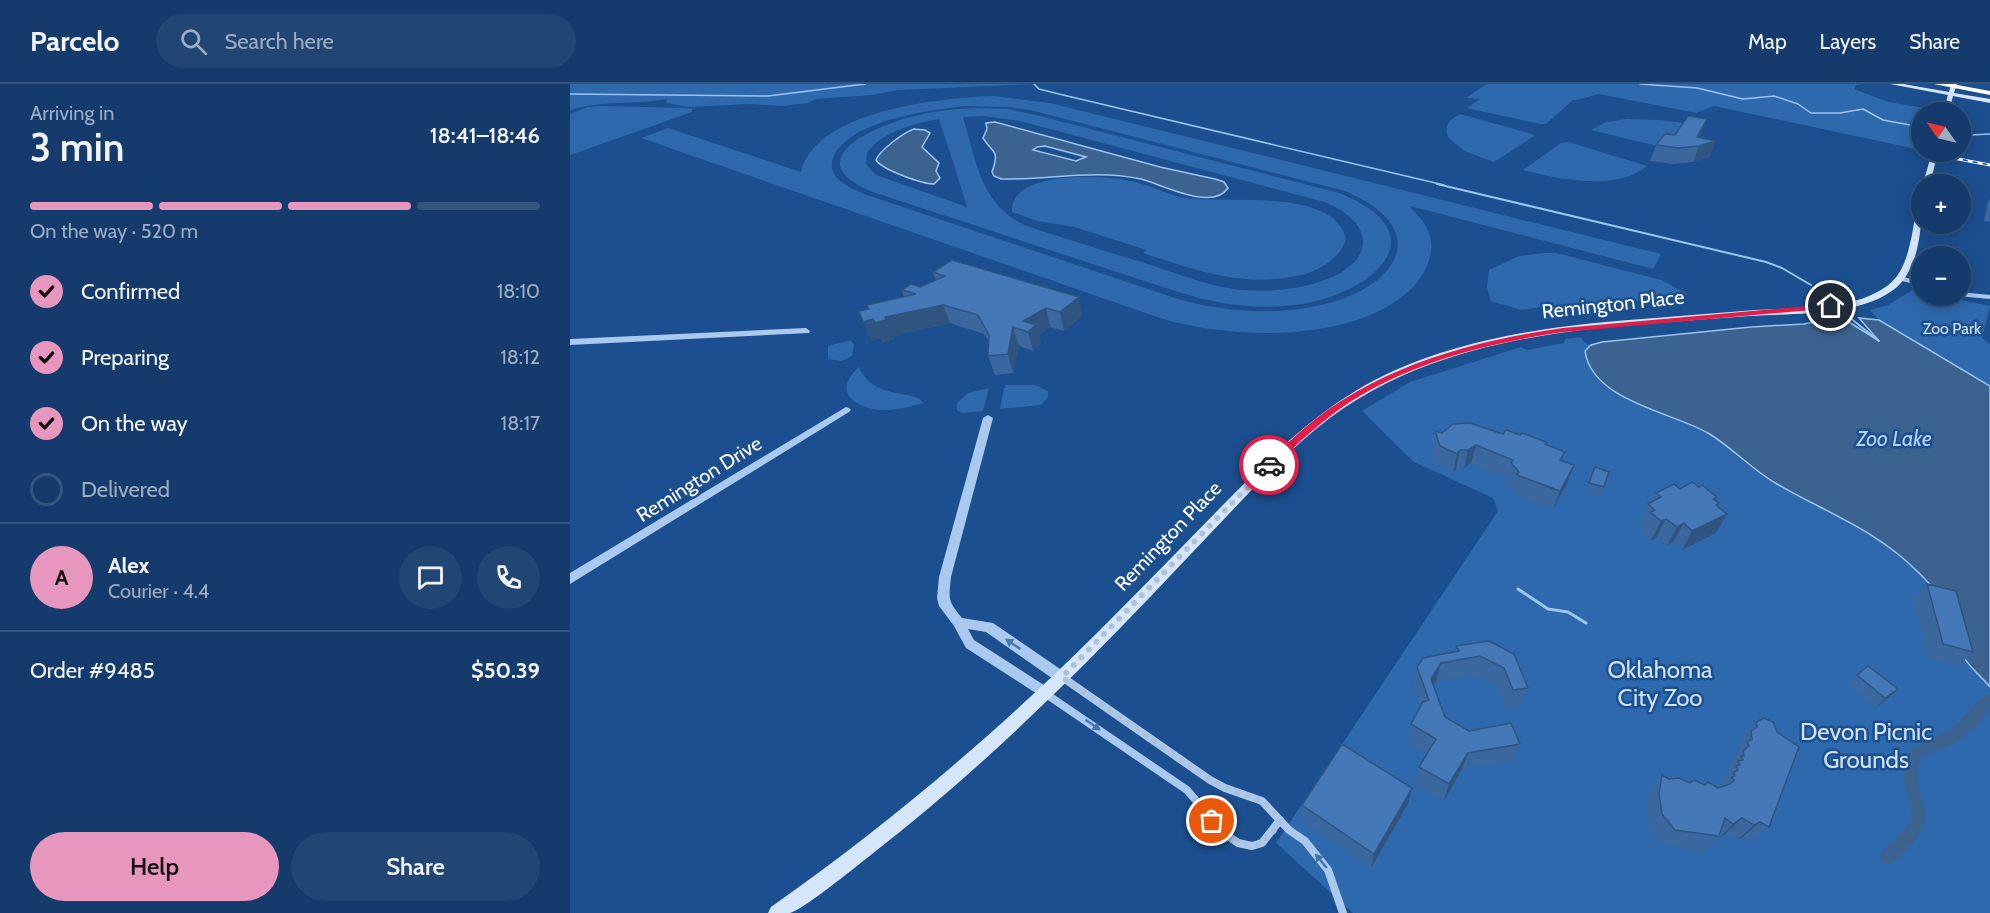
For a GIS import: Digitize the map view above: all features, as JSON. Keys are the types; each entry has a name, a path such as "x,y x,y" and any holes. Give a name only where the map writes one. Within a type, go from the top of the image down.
{"highway":[{"path":"1938,84 1990,87"},
{"path":"1975,86 1990,93"}],"main road":[{"path":"1893,84 1990,101"},
{"path":"1949,102 1954,84"},
{"path":"1900,278 1906,267 1914,234"},
{"name":"Remington Place","path":"777,913 852,860 942,787 1062,677 1283,452 1332,410 1388,378 1447,354 1539,333 1847,304 1886,291 1900,278"}],"street":[{"path":"1900,278 1911,281"},
{"path":"1971,295 1990,297"},
{"path":"570,342 806,331"},
{"name":"Remington Drive","path":"570,579 846,410"},
{"path":"988,418 943,587 945,606 958,622 970,644 1069,708 1196,798 1212,821 1230,837 1245,846 1257,846 1265,840 1280,820"},
{"path":"958,622 989,627 1210,780 1225,788 1262,801 1305,841 1328,870 1343,913"}],"green space":[{"path":"570,84 1035,84 897,90 872,95 816,99 808,103 782,106 749,104 689,107 666,103 667,99 594,105 570,110"},
{"path":"1487,84 1864,84 1856,85 1854,89 1889,102 1911,106 1911,148 1714,106 1696,113 1599,94 1573,100 1546,124 1540,124 1467,108 1480,99 1466,98"},
{"path":"994,96 1050,103 1661,254 1653,269 1410,206 1428,231 1431,239 1430,256 1420,279 1390,305 1361,319 1328,327 1293,332 1257,333 1222,330 1160,318 641,138 668,128 801,172 811,151 830,134 854,121 913,105","holes":["1008,107 1030,110 1345,191 1373,206 1390,222 1397,239 1396,256 1386,271 1370,285 1348,297 1321,305 1285,311 1248,311 1211,307 1175,298 864,194 840,180 832,170 834,156 843,144 874,125 913,114 950,108"]},
{"path":"588,107 686,108 692,109 692,112 570,155 570,114"},
{"path":"976,108 1008,109 1036,115 1339,193 1369,209 1386,226 1391,243 1386,259 1372,274 1353,287 1329,297 1285,306 1236,305 1172,290 876,193 853,182 842,170 841,159 847,148 876,129 919,115","holes":["983,116 1020,121 1325,202 1355,222 1362,233 1363,245 1359,256 1350,266 1337,275 1319,282 1281,290 1242,290 1198,281 1027,226 1012,218 999,207 983,181 963,117","939,119 967,206 967,207 876,175 866,164 867,153 881,139 909,126"]},
{"path":"1460,114 1534,136 1494,162 1464,151 1448,137 1448,123"},
{"path":"1627,119 1684,123 1665,148 1591,130 1607,122"},
{"path":"1568,142 1647,166 1634,174 1603,181 1570,180 1523,170 1561,143"},
{"path":"1073,177 1125,180 1186,198 1277,201 1301,205 1322,212 1338,223 1346,239 1335,257 1311,272 1283,278 1243,279 1203,272 1143,253 1147,250 1074,227 1038,221 1012,212 1013,202 1025,189 1044,181"},
{"path":"1557,253 1661,280 1688,294 1575,309 1549,306 1521,310 1491,301 1487,287 1489,270 1519,256"},
{"name":"Zoo Park","path":"1911,291 1911,306 1971,306 1971,302 1990,306 1982,338 1990,344 1990,386 1894,330 1879,320 1870,310 1888,305"},
{"name":"Oklahoma City Zoo","path":"1581,337 1584,342 1591,345 1585,352 1601,381 1628,400 1675,417 1706,432 1724,443 1747,464 1876,537 1919,573 1946,607 1963,656 1990,687 1990,913 1353,913 1276,843 1498,511 1493,498 1414,462 1362,411 1410,382 1521,347 1527,350 1564,343 1565,339"},
{"path":"851,340 854,344 852,356 841,361 828,359 828,346"},
{"path":"859,367 874,385 911,396 924,403 887,410 858,404 851,399 847,392 847,385 850,377"},
{"path":"1005,385 1035,385 1048,391 1048,397 1041,405 1000,409"},
{"path":"989,388 983,411 962,413 957,410 957,403 968,393"}],"water":[{"path":"995,122 1160,167 1215,179 1224,182 1228,188 1220,195 1199,197 1141,179 1123,176 1088,175 1001,179 994,176 992,172 995,155 983,138 987,129 986,123","holes":["1045,146 1086,157 1076,161 1033,150"]},
{"path":"914,129 930,133 922,147 939,163 936,171 940,178 934,184 903,176 876,160 892,142"},
{"name":"Zoo Lake","path":"1841,317 1879,341 1859,318 1879,320 1990,386 1990,687 1960,651 1942,600 1902,558 1868,533 1768,478 1708,433 1636,403 1618,393 1602,382 1591,368 1585,351 1591,345 1602,342 1804,324"}],"building":[{"path":"1688,116 1707,119 1697,137 1716,141 1679,148 1656,145 1665,134 1675,135"},
{"path":"952,260 1079,297 1060,312 1046,308 1023,321 1036,325 1028,332 1013,327 1008,354 988,356 989,335 978,315 943,305 885,317 886,320 875,323 873,319 863,322 859,311 869,309 867,305 916,294 902,290 911,284 920,287 945,276 933,272"},
{"path":"1470,423 1503,434 1506,430 1520,435 1522,433 1565,452 1560,460 1574,465 1560,491 1517,475 1519,472 1511,463 1513,460 1476,445 1468,450 1460,450 1457,454 1440,446 1435,431 1442,433 1453,424"},
{"path":"1595,467 1609,472 1604,487 1589,483"},
{"path":"1692,482 1699,487 1702,485 1717,497 1713,499 1719,503 1716,505 1727,514 1692,531 1684,523 1677,527 1666,519 1661,521 1650,512 1655,510 1648,504 1661,497 1656,493 1674,484 1680,489"},
{"path":"1927,584 1956,591 1973,652 1943,644"},
{"path":"1489,641 1514,654 1528,688 1513,690 1504,668 1480,656 1441,663 1431,679 1445,717 1469,731 1511,723 1520,744 1468,753 1449,784 1419,767 1436,739 1411,724 1423,702 1429,700 1417,667 1423,658 1459,651 1456,646"},
{"path":"1868,666 1898,689 1885,698 1857,675"},
{"path":"1764,718 1773,722 1777,732 1799,747 1769,827 1760,822 1754,825 1742,818 1733,824 1725,818 1719,836 1675,830 1662,814 1659,794 1662,775 1669,779 1679,778 1690,783 1694,780 1705,785 1708,782 1718,788 1730,784 1734,781 1732,777 1735,776 1734,772 1738,770 1736,766 1740,765 1738,761 1743,760 1741,756 1744,756 1743,751 1749,746 1747,741 1752,740 1751,731 1757,727 1756,722"},
{"path":"1342,744 1412,788 1374,854 1302,805"}],"waterway":[{"path":"570,94 768,96 865,84"},
{"path":"1034,84 1039,89 1063,95 1444,185"},
{"path":"1640,84 1697,88 1743,99 1774,96 1798,104 1811,113 1840,113 1863,109 1883,120 1910,125"},
{"path":"1971,135 1990,134"},
{"path":"1437,184 1766,262 1782,268 1811,285"},
{"path":"1849,317 1879,341"},
{"path":"1518,589 1548,609 1568,612 1586,623"},
{"path":"1888,857 1916,825 1917,802 1910,778 1915,756 1924,749 1956,734 1986,701 1990,700"}],"railway":[{"path":"1971,161 1990,165"}],"way so far":[{"path":"1212,821 1230,837 1245,846 1257,846 1273,832 1280,820 1262,801 1225,788 1210,780 1062,677 1269,465"}],"route":[{"path":"1269,465 1307,430 1347,400 1385,379 1468,348 1521,336 1563,330 1831,306"}],"park label":[{"name":"Devon Picnic Grounds","path":"1866,745"}]}
